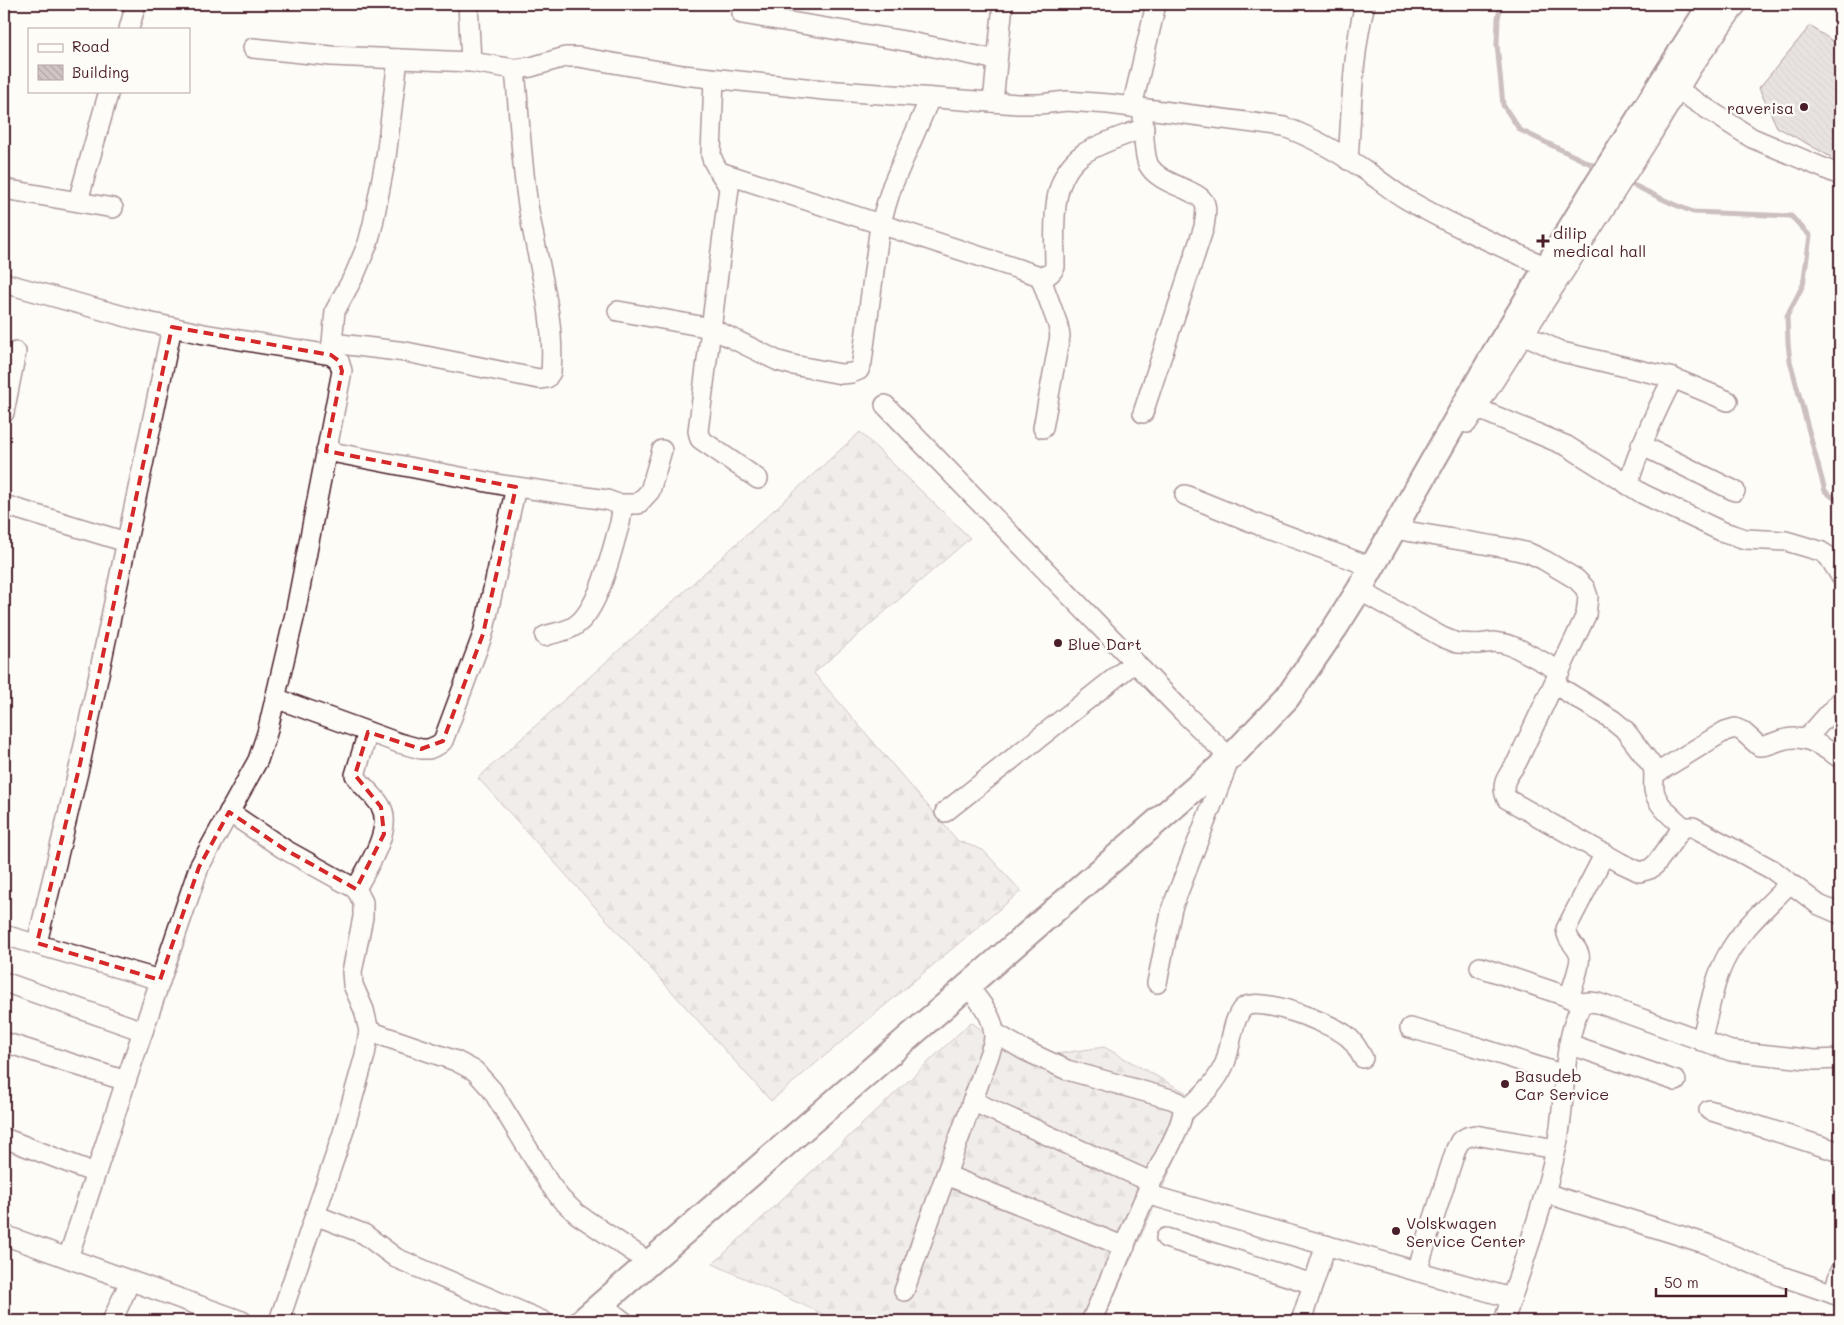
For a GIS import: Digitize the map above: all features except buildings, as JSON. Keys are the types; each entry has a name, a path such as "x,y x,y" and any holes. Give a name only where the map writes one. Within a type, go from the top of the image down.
{"main road":[{"path":"582,1321 1230,758 1287,698 1312,664 1359,590 1415,491 1442,454 1711,4"},
{"path":"1616,163 1724,4"}],"street":[{"path":"129,28 136,4"},
{"path":"468,4 471,62"},
{"path":"993,102 1003,4"},
{"path":"1143,414 1204,227 1206,213 1205,204 1200,197 1166,181 1156,174 1148,164 1144,128 1137,107 1156,4"},
{"path":"1348,160 1358,29 1365,4"},
{"path":"1616,163 1703,4"},
{"path":"1616,163 1678,90 1737,4"},
{"path":"742,14 905,41 997,60"},
{"path":"252,48 331,56 471,62 515,69 531,67 565,57 578,57 684,76 930,98 1040,104 1067,101 1137,107 1284,128 1302,134 1348,160 1404,198 1444,220 1540,264"},
{"path":"68,1258 199,867 258,760 267,733 294,614 342,371 340,361 332,349 335,311 358,266 368,243 373,224 386,157 398,59"},
{"path":"4,283 204,334 332,349 406,352 539,379 547,378 551,372 550,329 544,278 527,199 515,69"},
{"path":"714,79 711,155 714,165 729,188 698,431 700,439 758,479"},
{"path":"1678,90 1752,138 1840,175"},
{"path":"78,201 109,92"},
{"path":"618,311 711,328 778,361 793,365 841,374 859,370 862,362 880,225 892,186 930,98"},
{"path":"720,172 1040,276 1048,276 1055,266 1056,210 1062,181 1066,172 1083,154 1144,128"},
{"path":"1415,491 1422,466 1540,264 1604,183"},
{"path":"1415,491 1436,475 1523,334 1604,183"},
{"path":"4,189 113,208"},
{"path":"1040,276 1058,325 1060,336 1043,428"},
{"path":"37,944 80,764 172,327"},
{"path":"1523,334 1562,352 1673,378 1728,402"},
{"path":"4,413 16,352"},
{"path":"1628,485 1651,420 1673,378"},
{"path":"886,405 1230,758 1172,908 1157,983"},
{"path":"1476,408 1566,446 1643,494 1732,535 1745,539 1786,541 1820,550 1828,556 1840,575"},
{"path":"1641,445 1735,491"},
{"path":"326,451 516,487 607,500 618,504 638,504 650,491 662,450"},
{"path":"275,698 399,743 429,749 443,741 483,634 516,487"},
{"path":"1185,495 1372,567"},
{"path":"545,636 572,628 584,618 594,604 620,524 622,510 618,504"},
{"path":"4,505 126,542"},
{"path":"1394,529 1529,553 1576,579 1584,588 1588,597 1586,615 1517,762 1503,784 1503,791 1507,799 1640,872 1650,869 1656,864 1684,827"},
{"path":"1359,590 1457,643 1478,644 1494,642 1518,648 1624,728 1647,759 1654,774 1654,791 1658,802 1684,827 1692,827 1702,831 1773,870 1819,905 1840,914"},
{"path":"945,812 1135,662"},
{"path":"1807,738 1840,701"},
{"path":"1654,774 1724,731 1735,728 1759,746 1765,747 1784,739 1807,738 1840,758"},
{"path":"356,889 384,834 382,807 355,775 368,732"},
{"path":"229,812 284,849 356,889 363,902 363,916 352,972 353,985 364,1010 368,1031 365,1055 346,1124 279,1321"},
{"path":"1510,1320 1511,1298 1545,1193 1556,1149 1563,1100 1564,1075 1576,1001 1579,962 1579,954 1566,936 1566,929 1605,852"},
{"path":"1701,1041 1719,973 1727,956 1744,931 1790,883"},
{"path":"4,935 160,980"},
{"path":"1480,968 1576,1001 1598,1003 1732,1051 1815,1060 1840,1059"},
{"path":"4,982 143,1031"},
{"path":"904,1291 993,1044 995,1033 987,1012 968,986"},
{"path":"1184,1112 1216,1081 1226,1062 1237,1019 1243,1009 1250,1004 1263,1004 1316,1019 1347,1036 1354,1042 1363,1058"},
{"path":"1410,1028 1564,1075"},
{"path":"368,1031 456,1061 475,1071 492,1090 548,1184 560,1199 577,1214 650,1263"},
{"path":"995,1033 1024,1050 1067,1070 1178,1102 1183,1106 1182,1119 1149,1188 1091,1321"},
{"path":"4,1042 126,1081"},
{"path":"1569,1044 1676,1080"},
{"path":"972,1101 1149,1188 1326,1245 1511,1298"},
{"path":"1709,1110 1840,1152"},
{"path":"1417,1271 1452,1160 1460,1141 1475,1135 1556,1149"},
{"path":"4,1138 95,1173"},
{"path":"946,1175 1124,1248"},
{"path":"1545,1193 1707,1244 1781,1276 1837,1295 1840,1272"},
{"path":"315,1215 364,1234 396,1258 543,1321"},
{"path":"4,1235 242,1321"},
{"path":"1166,1238 1313,1284"},
{"path":"1301,1321 1326,1245"},
{"path":"112,1321 130,1281"},
{"path":"601,1304 623,1321"}],"highlighted area":[{"path":"172,327 331,355 339,361 342,371 326,451 516,487 483,634 443,741 421,749 368,732 355,775 381,807 384,834 356,889 284,849 229,812 199,867 160,980 37,943 80,764"}],"green space":[{"path":"860,432 970,538 814,673 958,841 983,850 1021,891 771,1101 478,778"},
{"path":"971,1022 1022,1059 1104,1047 1201,1101 1103,1321 838,1321 713,1264"}],"waterway":[{"path":"1501,4 1498,18 1497,44 1503,105 1520,130 1599,168"},
{"path":"1627,182 1693,212 1791,216 1810,236 1803,285 1787,316 1790,361 1825,491 1840,503"}],"place":[{"name":"raverisa","path":"1804,107"},
{"name":"dilip medical hall","path":"1543,241"},
{"name":"Blue Dart","path":"1058,643"},
{"name":"Basudeb Car Service","path":"1505,1084"},
{"name":"Volskwagen Service Center","path":"1396,1231"}]}
